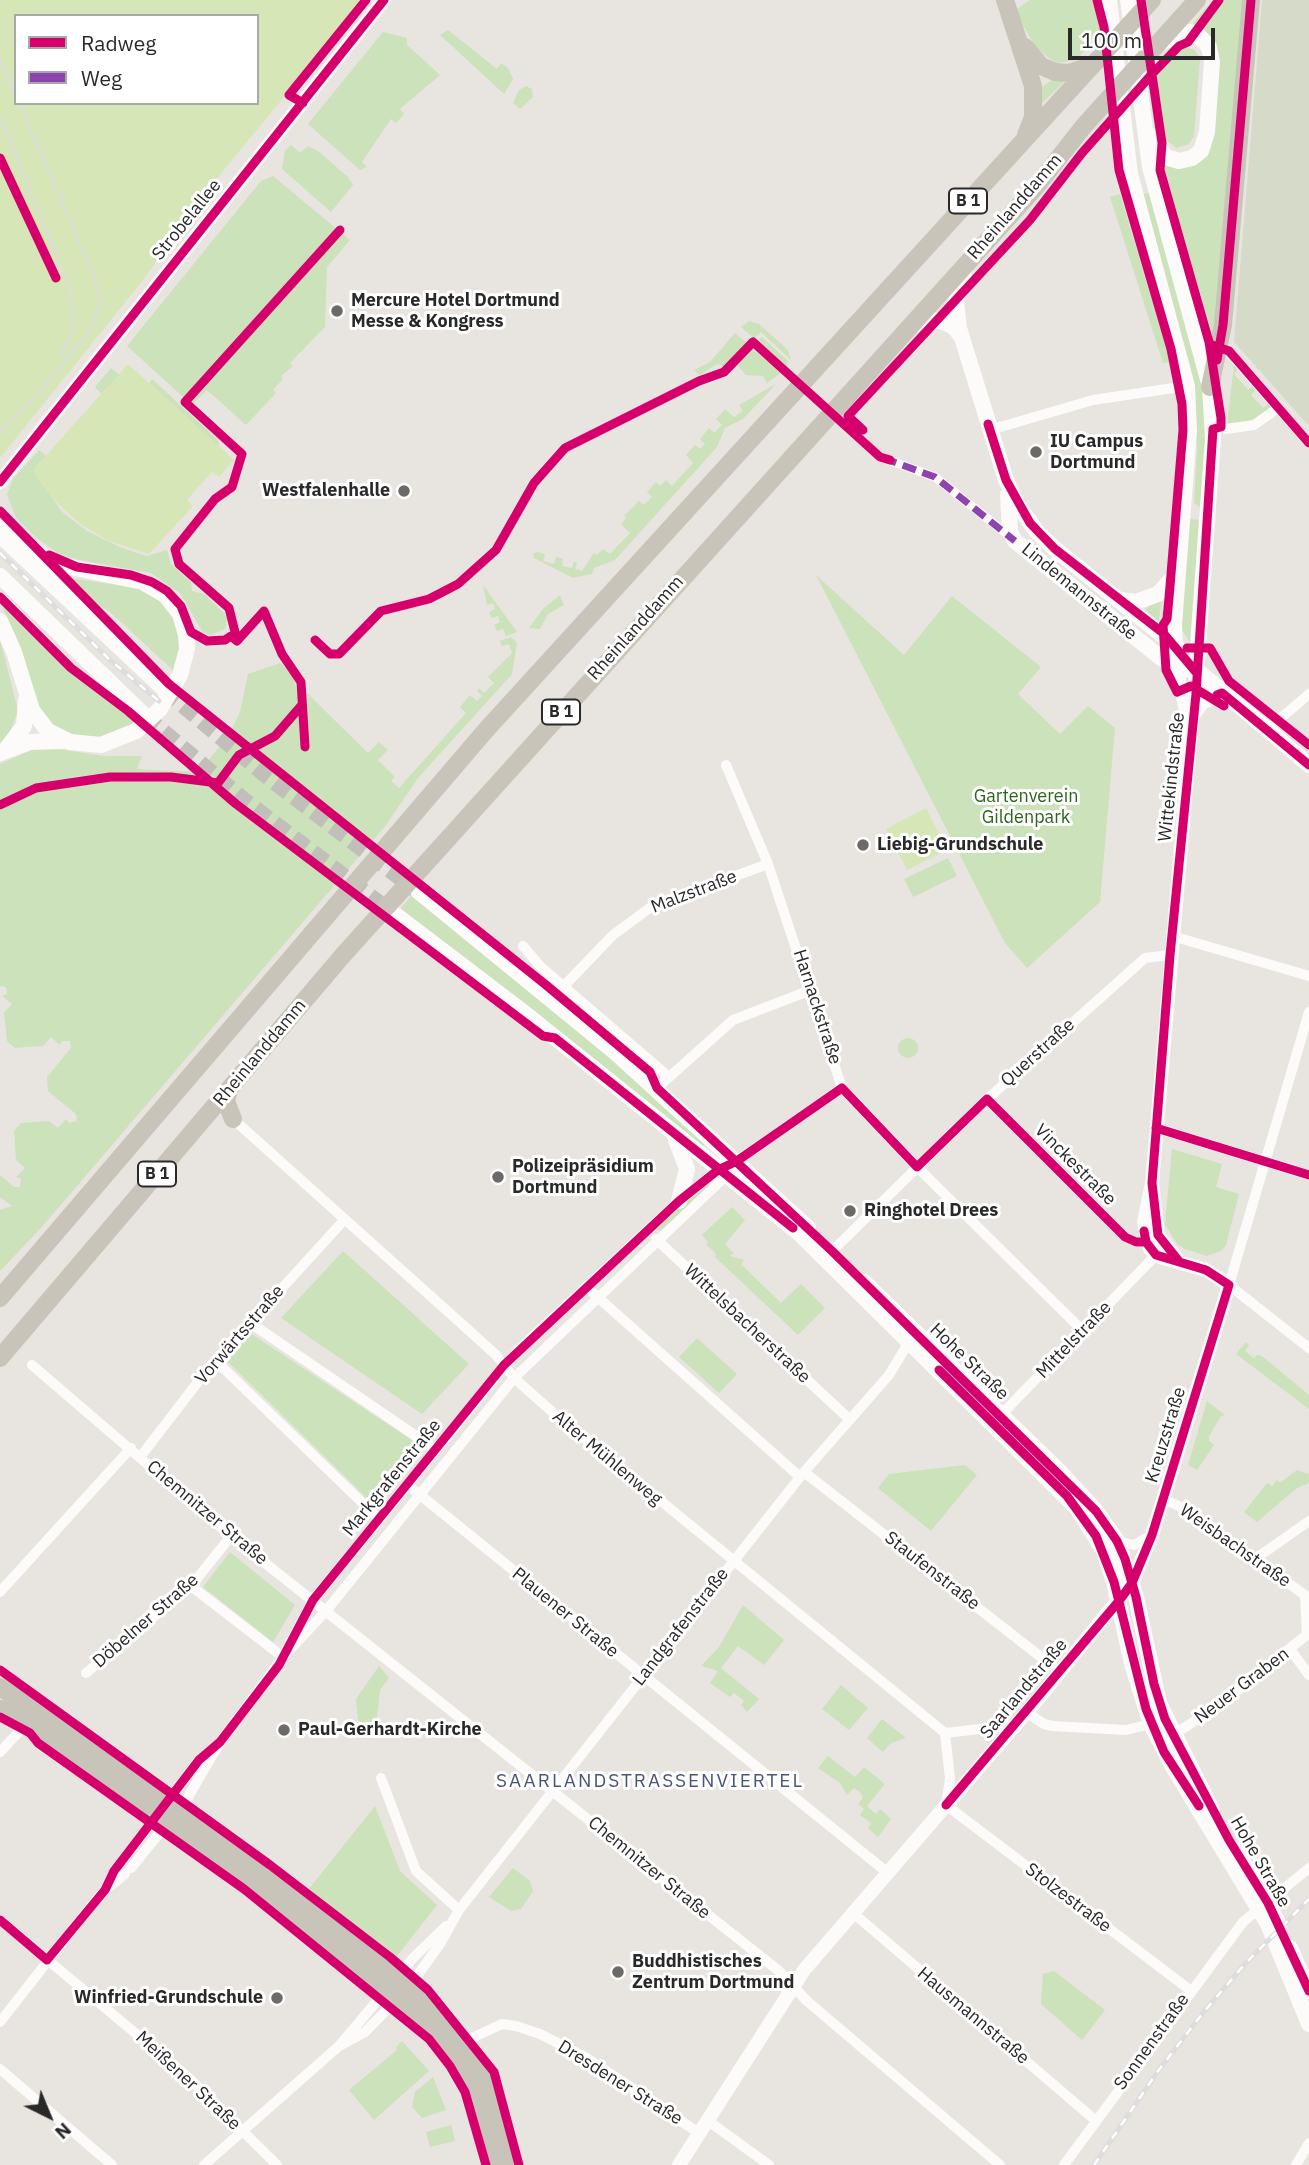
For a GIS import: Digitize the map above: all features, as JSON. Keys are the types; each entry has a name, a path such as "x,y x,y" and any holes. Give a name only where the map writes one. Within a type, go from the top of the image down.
{"main road":[{"name":"B 1","path":"1005,0 1034,96 1030,127 1020,144"},
{"name":"Rheinlanddamm","path":"0,1358 463,820 1035,188 1105,101 1197,0"},
{"path":"1210,387 1223,325 1251,0"},
{"name":"Rheinlanddamm","path":"0,1298 491,724 1098,60 1142,2"},
{"name":"Wittekindstraße","path":"1142,2 1144,124 1150,167 1210,387 1213,438 1196,673"},
{"name":"Wittekindstraße","path":"1110,6 1130,174 1187,386 1189,431 1178,570 1176,668"},
{"path":"1144,124 1160,152 1179,161 1201,151 1207,132 1212,62 1209,47 1199,36 1189,32 1154,47"},
{"name":"B 1","path":"1018,39 1041,66 1055,72 1069,73 1098,60"},
{"path":"1130,174 1137,186 1144,188 1149,183 1150,167"},
{"name":"Lindemannstraße","path":"966,264 956,301 962,337 1006,480 1030,523 1055,549 1175,645 1196,673 1309,765"},
{"path":"909,327 927,320 942,321 954,327 962,337"},
{"name":"Lindemannstraße","path":"1006,480 1012,536 1176,668 1196,673"},
{"path":"1184,505 1197,513 1207,512"},
{"path":"1012,536 1016,519 1022,518 1030,523"},
{"path":"2,522 83,602 143,671"},
{"path":"2,522 143,671 165,690"},
{"path":"1,752 30,742 54,740 90,746 113,742 148,722 169,698 180,675 187,649 186,635 173,605 155,588 125,577 85,572 56,564 26,545"},
{"path":"1119,600 1136,602 1158,594 1173,580 1178,570"},
{"path":"0,576 89,665 145,716"},
{"path":"0,591 40,629 89,665"},
{"path":"0,621 14,652 27,709 24,726 1,752"},
{"path":"25,693 38,720 48,730 70,742"},
{"name":"Hohe Straße","path":"418,891 663,1082 737,1161 912,1337 996,1419 1089,1503 1118,1541 1126,1592 1132,1664 1152,1724 1172,1765 1263,1909 1309,1991"},
{"name":"Hohe Straße","path":"396,915 829,1254"},
{"path":"229,1090 226,1101 233,1119"},
{"path":"205,1118 217,1115 233,1119"},
{"path":"673,1134 687,1169 679,1201"},
{"name":"Hohe Straße","path":"996,1419 1077,1507 1126,1592 1154,1684 1173,1735 1263,1909 1309,2024"},
{"path":"0,1687 47,1717 167,1813 265,1886 321,1936 397,1988 461,2043 487,2086 509,2165"},
{"path":"0,1709 167,1813"},
{"path":"26,1724 33,1718 47,1717"},
{"path":"397,1988 457,2059 475,2095 495,2165"}],"street":[{"name":"Strobelallee","path":"0,482 383,0"},
{"path":"1237,362 1309,443"},
{"path":"990,430 1093,400 1187,386"},
{"path":"1226,429 1254,425 1278,408"},
{"path":"880,457 935,477 1012,536"},
{"path":"0,470 15,461"},
{"name":"Wittekindstraße","path":"1176,668 1184,698 1190,744"},
{"name":"Wittekindstraße","path":"1152,1183 1196,673"},
{"path":"1194,714 1202,703 1222,693"},
{"path":"1267,730 1309,694"},
{"name":"Harnackstraße","path":"726,765 768,864 842,1088 917,1167 1083,1331"},
{"name":"Malzstraße","path":"564,986 613,935 651,907 768,864"},
{"path":"1172,936 1309,976"},
{"name":"Hohe Straße","path":"523,946 532,958 663,1082"},
{"name":"Querstraße","path":"829,1254 987,1099 1145,958 1170,955"},
{"path":"663,1082 733,1020 811,990"},
{"name":"Kreuzstraße","path":"1126,1592 1152,1535 1309,1012"},
{"name":"Markgrafenstraße","path":"0,2022 47,1960 208,1767 220,1742 283,1657 326,1611 514,1378 659,1241 723,1173 842,1088"},
{"name":"Vinckestraße","path":"987,1099 1125,1237 1136,1242 1146,1242"},
{"name":"Alter Mühlenweg","path":"233,1119 504,1365 514,1378 945,1733"},
{"path":"1156,1128 1309,1175"},
{"name":"Markgrafenstraße","path":"283,1657 296,1627 313,1600 504,1365 585,1286 679,1201 723,1173"},
{"path":"1152,1183 1144,1222 1146,1242 1156,1255 1206,1270 1309,1348"},
{"path":"1152,1183 1158,1235 1178,1261"},
{"name":"Vorwärtsstraße","path":"141,1456 249,1322 345,1219"},
{"name":"Wittelsbacherstraße","path":"646,1230 848,1418"},
{"name":"Mittelstraße","path":"996,1419 1156,1255"},
{"name":"Staufenstraße","path":"585,1286 802,1474 1060,1672"},
{"path":"249,1322 435,1450"},
{"name":"Landgrafenstraße","path":"204,2165 339,2046 365,2032 397,1988 440,1944 448,1925 459,1910 554,1793 802,1474 848,1418 889,1375 912,1337"},
{"path":"216,1361 378,1518"},
{"name":"Chemnitzer Straße","path":"32,1365 231,1536 779,1971 792,1986 1000,2165"},
{"path":"0,1592 131,1448"},
{"name":"Plauener Straße","path":"407,1484 888,1873"},
{"name":"Weisbachstraße","path":"1163,1499 1179,1506 1307,1597 1308,1634"},
{"path":"1255,1559 1309,1521"},
{"path":"1118,1541 1135,1545 1152,1535"},
{"name":"Döbelner Straße","path":"86,1673 191,1586 231,1536"},
{"path":"191,1586 283,1657"},
{"name":"Saarlandstraße","path":"679,2165 792,1986 1126,1592"},
{"name":"Neuer Graben","path":"1173,1735 1218,1706 1308,1634"},
{"path":"1290,1649 1309,1675"},
{"path":"1026,1712 1044,1724 1053,1726 1126,1730 1152,1724"},
{"path":"0,1752 26,1724"},
{"path":"946,1805 950,1779 945,1733 1015,1725"},
{"path":"382,1778 416,1871 459,1910"},
{"name":"Stolzestraße","path":"946,1805 1190,1990"},
{"name":"Sonnenstraße","path":"1064,2165 1190,1990 1243,1922 1263,1909 1309,1868"},
{"name":"Hausmannstraße","path":"852,1912 1095,2120"},
{"name":"Meißener Straße","path":"0,1920 189,2078 277,2165"},
{"name":"Dresdener Straße","path":"461,2043 502,2024 528,2030 584,2057 769,2165"},
{"path":"0,2069 112,2165"},
{"path":"1296,2165 1309,2143"}],"green space":[{"path":"0,0 364,0 209,188 143,280 0,458"},
{"path":"1030,0 1093,0 1101,33 1076,60 1056,63 1037,49 1021,22 1017,9"},
{"path":"1213,0 1245,0 1217,332 1212,335 1163,163 1208,151 1204,32 1193,23"},
{"path":"1262,0 1309,0 1309,426 1234,342"},
{"path":"448,30 497,69 501,63 508,68 513,79 504,94 440,35"},
{"path":"383,32 407,38 407,45 440,75 400,109 404,114 396,123 391,119 362,162 367,167 360,170 308,124"},
{"path":"1183,46 1195,50 1200,59 1194,136 1189,144 1176,148 1165,139 1154,76"},
{"path":"1056,77 1065,81 1039,106 1038,90"},
{"path":"526,86 532,89 533,97 520,109 513,103 519,90"},
{"path":"291,145 300,153 308,146 318,151 348,177 353,185 331,212 282,169 285,151"},
{"path":"273,176 350,240 327,267 325,327 290,363 293,366 282,375 282,380 273,390 276,393 246,425 207,390 192,405 127,346 261,181"},
{"path":"1149,193 1203,378 1208,441 1200,507 1194,503 1197,448 1189,364 1142,194"},
{"path":"1120,194 1169,362 1163,363 1110,197"},
{"path":"749,321 759,324 788,350 791,360 761,332 754,338 741,327"},
{"path":"735,333 748,344 725,367 717,364 700,375 694,370 710,362"},
{"path":"762,337 789,362 784,367 758,341"},
{"path":"751,349 781,373 767,383 763,376 746,375 736,364"},
{"path":"128,364 234,460 219,477 212,472 200,485 187,500 193,506 149,554 109,541 79,523 54,500 33,470"},
{"path":"1234,364 1238,369 1234,374 1248,390 1254,386 1256,389 1251,395 1263,408 1269,403 1271,408 1261,419 1227,427"},
{"path":"111,368 119,375 102,394 95,387"},
{"path":"152,379 218,440 219,447 149,383"},
{"path":"776,384 743,419 725,428 717,447 615,560 594,568 592,574 573,578 534,558 533,554 537,552 545,554 543,561 554,564 556,557 563,559 562,566 572,568 574,562 577,562 575,569 582,571 594,553 597,555 603,549 610,554 630,533 621,524 626,518 624,516 639,501 644,505 652,497 647,492 656,482 660,486 666,480 672,486 693,463 686,455 695,445 700,449 705,444 700,439 709,428 714,433 722,425 716,419 725,409 734,417 743,411 739,405"},
{"path":"39,450 46,456 33,470 62,512 87,531 122,548 147,556 167,550 171,564 191,583 192,591 204,594 228,618 225,629 210,635 202,631 180,593 151,573 79,560 58,553 16,518 7,494 13,479"},
{"path":"1189,519 1202,520 1191,644 1179,625"},
{"name":"Gartenverein Gildenpark","path":"816,575 904,655 952,596 1041,667 1018,694 1060,734 1088,706 1115,728 1100,902 1027,968 1005,943"},
{"path":"69,578 144,589 158,598 170,611 178,630 180,648 174,671 109,611 94,604"},
{"path":"483,585 517,632 506,636 503,629 497,631 494,625 500,622 498,616 492,618 489,612 495,609 493,603 487,605"},
{"path":"560,595 564,605 548,614 540,629 529,628 543,609"},
{"path":"1161,599 1159,622 1145,609"},
{"path":"0,602 78,676 138,722 107,738 76,738 53,726 42,714 16,637"},
{"path":"511,637 517,643 512,674 418,778 386,825 41,1228 0,1271 0,1210 12,1206 0,1197 0,1175 14,1187 20,1187 21,1179 16,1177 25,1168 16,1160 14,1131 21,1123 49,1121 58,1128 66,1119 69,1123 77,1121 76,1114 48,1091 47,1077 71,1048 70,1041 62,1041 60,1045 51,1037 43,1046 15,1048 7,1041 4,1013 12,1004 2,996 7,994 6,987 0,986 0,764 40,746 103,756 142,756 137,769 194,772 203,767 230,733 240,712 248,674 280,663 292,674 298,694 308,694 368,753 379,742 388,750 378,760 395,777 391,781 399,788 466,713 460,707 470,695 477,701 482,696 477,691 479,688 484,693 494,683 488,677 512,653 509,644 502,646 500,641"},
{"path":"0,639 18,711 8,737 0,743"},
{"path":"926,808 947,850 907,870 886,829"},
{"path":"948,858 957,876 913,897 904,879"},
{"path":"413,894 566,1017 708,1141 701,1150 400,909"},
{"path":"904,1038 912,1038 918,1048 912,1058 904,1058 898,1052 898,1044"},
{"path":"1172,1149 1222,1164 1216,1187 1239,1194 1226,1245 1221,1251 1207,1256 1185,1249 1177,1244 1165,1224"},
{"path":"708,1182 711,1185 661,1230 655,1230 656,1226"},
{"path":"732,1207 745,1220 725,1244 734,1253 730,1256 744,1260 741,1264 781,1303 801,1284 825,1308 798,1335 715,1257 716,1254 706,1244 708,1242 702,1235"},
{"path":"343,1251 469,1364 422,1414 281,1318"},
{"path":"250,1333 422,1447 374,1505 226,1360"},
{"path":"697,1338 737,1374 719,1393 679,1357"},
{"path":"1246,1342 1249,1345 1245,1351 1254,1358 1257,1355 1262,1356 1309,1395 1309,1409 1236,1354"},
{"path":"1207,1401 1225,1415 1221,1416 1209,1436 1209,1441 1214,1445 1197,1470 1188,1465"},
{"path":"965,1465 977,1475 931,1531 878,1488 889,1474"},
{"path":"1297,1470 1309,1474 1309,1483 1297,1488 1257,1522 1244,1512 1267,1483 1272,1486 1277,1480 1280,1483"},
{"path":"230,1552 295,1605 273,1642 203,1587"},
{"path":"743,1605 784,1640 764,1665 738,1646 721,1668 759,1699 747,1712 741,1705 744,1701 734,1693 730,1697 710,1683 718,1671 701,1666 719,1647"},
{"path":"379,1666 389,1678 380,1690 375,1735 358,1720 356,1699"},
{"path":"841,1685 868,1708 849,1730 822,1709"},
{"path":"882,1719 906,1738 891,1743 883,1752 867,1738"},
{"path":"828,1756 855,1777 864,1767 885,1784 867,1806 876,1814 880,1809 891,1819 878,1837 868,1828 871,1823 860,1815 864,1809 858,1804 863,1798 860,1792 854,1788 847,1795 840,1783 818,1768"},
{"path":"375,1806 400,1871 437,1905 397,1956 308,1890"},
{"path":"513,1868 530,1881 533,1891 521,1909 511,1911 489,1897"},
{"path":"1054,1971 1105,2010 1082,2040 1041,2004 1043,1974"},
{"path":"402,2041 429,2071 374,2120 349,2090 397,2050 396,2047"},
{"path":"433,2077 446,2110 422,2118 412,2107 415,2092"},
{"path":"451,2125 455,2141 430,2147 426,2132"}],"tunnel":[{"path":"165,690 264,774 416,890"},
{"path":"145,716 244,800 395,915"}],"tram line":[{"path":"0,60 14,91"},
{"path":"0,432 37,395 89,332 100,305 94,276 20,105"},
{"path":"0,118 71,290 73,329 61,356"}],"railway":[{"path":"0,553 110,660 159,701"},
{"path":"1094,2165 1158,2071 1202,2014 1244,1965 1309,1899"}],"marked path":[{"path":"883,458 935,477 1015,541"}],"cycle path":[{"path":"303,103 289,95 366,0"},
{"path":"0,482 384,0"},
{"path":"1097,0 1104,27 1119,170 1171,349 1182,404 1183,430 1169,598 1167,619 1163,625 1166,670 1177,692 1191,686 1224,706"},
{"path":"1141,0 1162,143 1160,170 1209,342 1221,418 1221,427 1213,429 1196,694 1170,955 1152,1183 1158,1235 1178,1260"},
{"path":"863,430 848,416 1030,220 1082,153 1152,74 1179,46 1188,42 1219,0"},
{"path":"1217,360 1223,325 1251,0"},
{"path":"0,158 56,278"},
{"path":"235,632 229,608 179,564 175,549 215,499 232,487 242,454 185,402 340,230"},
{"path":"315,640 330,654 339,654 381,611 429,599 458,584 496,550 534,483 565,448 699,381 724,372 753,342 880,457 890,460"},
{"path":"1212,345 1229,351 1309,443"},
{"path":"988,424 1006,480 1030,523 1055,549 1163,633 1196,672"},
{"path":"0,511 169,684 546,985 650,1072 657,1088 832,1251 1096,1511 1117,1541 1125,1559 1136,1597 1154,1684 1165,1719 1229,1840 1268,1903 1309,1991"},
{"path":"49,555 77,567 131,575 152,582 167,591 181,606 191,632 207,641 225,640 231,636 237,641 264,611"},
{"path":"0,597 71,668 128,711 236,804 543,1036 555,1038 793,1228"},
{"path":"264,611 282,654 301,682 305,747"},
{"path":"1187,648 1210,648 1229,681 1309,745"},
{"path":"1217,695 1222,693 1309,765"},
{"path":"0,805 36,788 110,777 171,777 218,783 239,755 275,736 301,706"},
{"path":"0,1920 47,1960 105,1890 114,1871 199,1760 220,1742 279,1665 313,1600 504,1365 679,1201 718,1170 737,1161 842,1088 917,1167 987,1099 1125,1237 1136,1242 1146,1242"},
{"path":"1156,1128 1309,1175"},
{"path":"946,1805 1119,1601 1132,1583 1152,1535 1229,1285 1206,1270 1156,1255 1146,1242 1144,1231"},
{"path":"939,1370 1067,1496 1096,1536 1114,1582 1146,1709 1164,1752 1199,1806"},
{"path":"0,1670 270,1865 390,1957 428,1990 494,2072 519,2165"},
{"path":"0,1717 30,1733 38,1743 244,1889 429,2039 450,2066 465,2092 486,2165"}],"place":[{"name":"Mercure Hotel Dortmund Messe & Kongress","path":"337,311"},
{"name":"IU Campus Dortmund","path":"1036,452"},
{"name":"Westfalenhalle","path":"404,491"},
{"name":"Liebig-Grundschule","path":"863,845"},
{"name":"Polizeipräsidium Dortmund","path":"498,1177"},
{"name":"Ringhotel Drees","path":"850,1211"},
{"name":"Paul-Gerhardt-Kirche","path":"284,1730"},
{"name":"Buddhistisches Zentrum Dortmund","path":"618,1972"},
{"name":"Winfried-Grundschule","path":"277,1998"}],"district":[{"name":"SAARLANDSTRASSENVIERTEL","path":"650,1782"}]}
